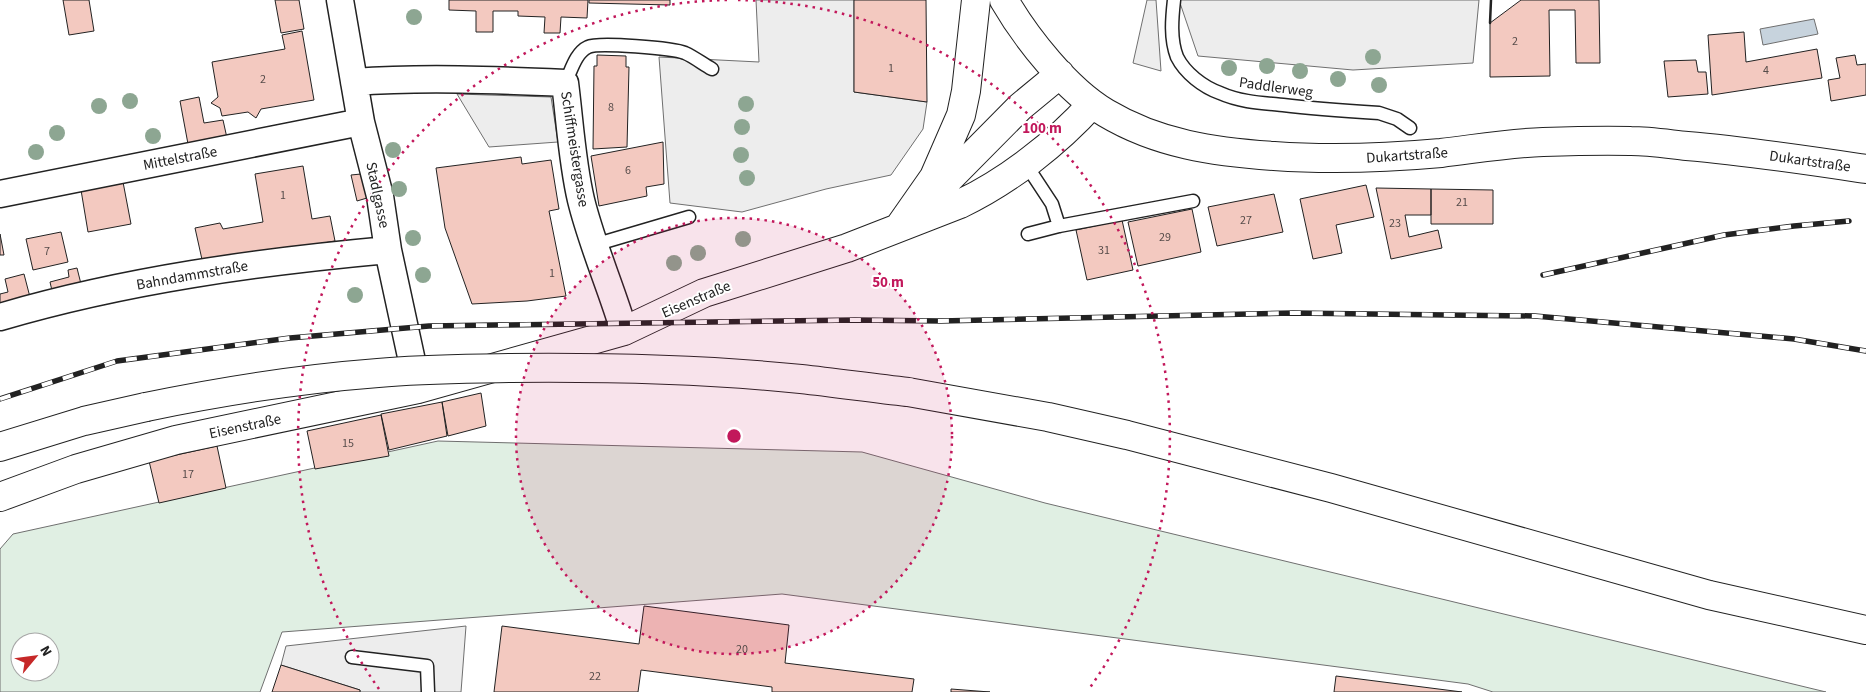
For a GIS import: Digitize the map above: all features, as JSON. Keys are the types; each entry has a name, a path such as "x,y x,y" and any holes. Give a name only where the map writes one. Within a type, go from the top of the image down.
{"main road":[{"path":"898,227 934,177 961,116 966,91 976,0"},
{"name":"Dukartstraße","path":"1004,0 1032,42 1060,74 1092,104 1136,128 1168,141 1203,150 1326,159 1375,158 1541,142 1632,141 1725,149 1866,169"},
{"name":"Eisenstraße","path":"898,227 957,172 1020,107 1060,74"},
{"name":"Eisenstraße","path":"0,497 76,469 176,440 418,389 624,331 704,293 847,248 977,196 1025,163 1072,126 1092,104"},
{"path":"0,447 84,421 218,392 379,372 457,369 647,369 800,379 908,392 1048,417 1126,435 1321,486 1709,595 1866,630"}],"street":[{"name":"Stadlgasse","path":"340,0 361,122 380,196 388,250 418,389"},
{"name":"Schiffmeistergasse","path":"354,82 398,79 480,79 566,83 581,199 594,245 624,331"},
{"name":"Mittelstraße","path":"0,194 361,122"},
{"name":"Bahndammstraße","path":"0,317 126,286 243,266 388,250"}],"lane":[{"name":"Paddlerweg","path":"1174,0 1172,35 1177,56 1188,72 1199,82 1219,93 1261,103 1379,113 1397,118 1410,128"},
{"path":"566,83 578,55 587,47 599,45 672,50 684,53 712,69"},
{"path":"1025,163 1052,204 1059,226"},
{"path":"1028,234 1059,226 1193,201"},
{"path":"594,245 689,217"},
{"path":"352,658 427,666 428,692"}],"green space":[{"path":"438,441 862,452 1045,503 1826,692 1493,692 1468,684 782,594 282,632 260,692 0,692 0,549 13,534"}],"shaded area":[{"path":"756,0 854,0 854,92 927,102 923,129 891,175 826,189 742,212 670,203 659,57 759,62"},
{"path":"1147,0 1156,0 1161,71 1133,63"},
{"path":"1179,0 1479,0 1473,63 1353,70 1198,56"},
{"path":"1814,19 1818,34 1763,45 1760,29"},
{"path":"457,94 551,97 558,142 489,147"},
{"path":"466,626 461,692 360,692 360,690 281,665 286,646"}],"building":[{"path":"63,0 89,0 94,31 69,35"},
{"path":"275,0 299,0 304,29 281,33"},
{"path":"449,0 588,0 587,18 561,17 560,33 544,33 545,17 518,16 518,11 493,11 493,32 476,32 476,11 449,10"},
{"path":"589,0 670,0 670,5 589,3"},
{"path":"854,0 926,0 927,102 854,92"},
{"path":"1521,0 1599,0 1600,63 1576,63 1575,10 1549,10 1550,76 1490,77 1490,23"},
{"path":"302,31 314,100 261,109 256,118 248,112 222,116 220,108 211,103 218,97 212,62 285,49 282,35"},
{"path":"1744,32 1746,62 1817,49 1822,78 1712,95 1708,35"},
{"path":"597,55 626,56 626,67 629,67 627,147 593,149 594,66 597,66"},
{"path":"1855,55 1857,65 1866,64 1866,95 1831,101 1828,80 1840,78 1836,58"},
{"path":"1696,60 1698,72 1706,72 1708,94 1668,97 1664,61"},
{"path":"199,97 204,123 223,120 227,138 188,144 180,101"},
{"path":"663,142 664,184 646,187 647,196 599,206 591,156"},
{"path":"521,157 522,164 551,160 559,209 549,211 566,296 527,301 472,304 445,228 436,168"},
{"path":"303,166 312,219 330,216 335,241 203,264 195,228 220,223 223,229 263,222 255,174"},
{"path":"361,174 367,198 357,201 351,175"},
{"path":"123,182 131,224 88,232 81,190"},
{"path":"1366,185 1374,217 1336,225 1342,253 1313,259 1300,199"},
{"path":"1376,188 1431,189 1431,215 1405,215 1409,237 1438,230 1442,248 1391,259"},
{"path":"1431,189 1493,190 1493,224 1431,224"},
{"path":"1274,194 1283,232 1217,246 1208,207"},
{"path":"1192,209 1201,252 1138,266 1128,222"},
{"path":"1122,220 1133,270 1087,280 1076,230"},
{"path":"61,232 68,262 33,270 26,239"},
{"path":"0,234 4,255 0,255"},
{"path":"77,268 82,288 53,295 50,282 69,277 68,270"},
{"path":"24,274 31,301 0,311 0,294 8,292 5,279"},
{"path":"481,393 486,426 448,436 442,402"},
{"path":"442,402 447,436 389,450 381,414"},
{"path":"381,415 389,456 315,469 307,431"},
{"path":"217,446 226,488 159,503 149,461"},
{"path":"644,606 789,625 785,663 914,679 912,692 772,692 772,687 641,670 638,692 494,692 502,626 639,644"},
{"path":"281,665 360,690 360,692 272,692"},
{"path":"1336,676 1462,692 1334,692"},
{"path":"951,689 990,692 951,692"}],"railway":[{"path":"1543,275 1724,235 1849,221"},
{"path":"0,399 117,361 290,338 429,326 855,320 941,321 1293,313 1535,316 1794,339 1866,351"}],"wall":[{"path":"1490,23 1491,0"}]}
